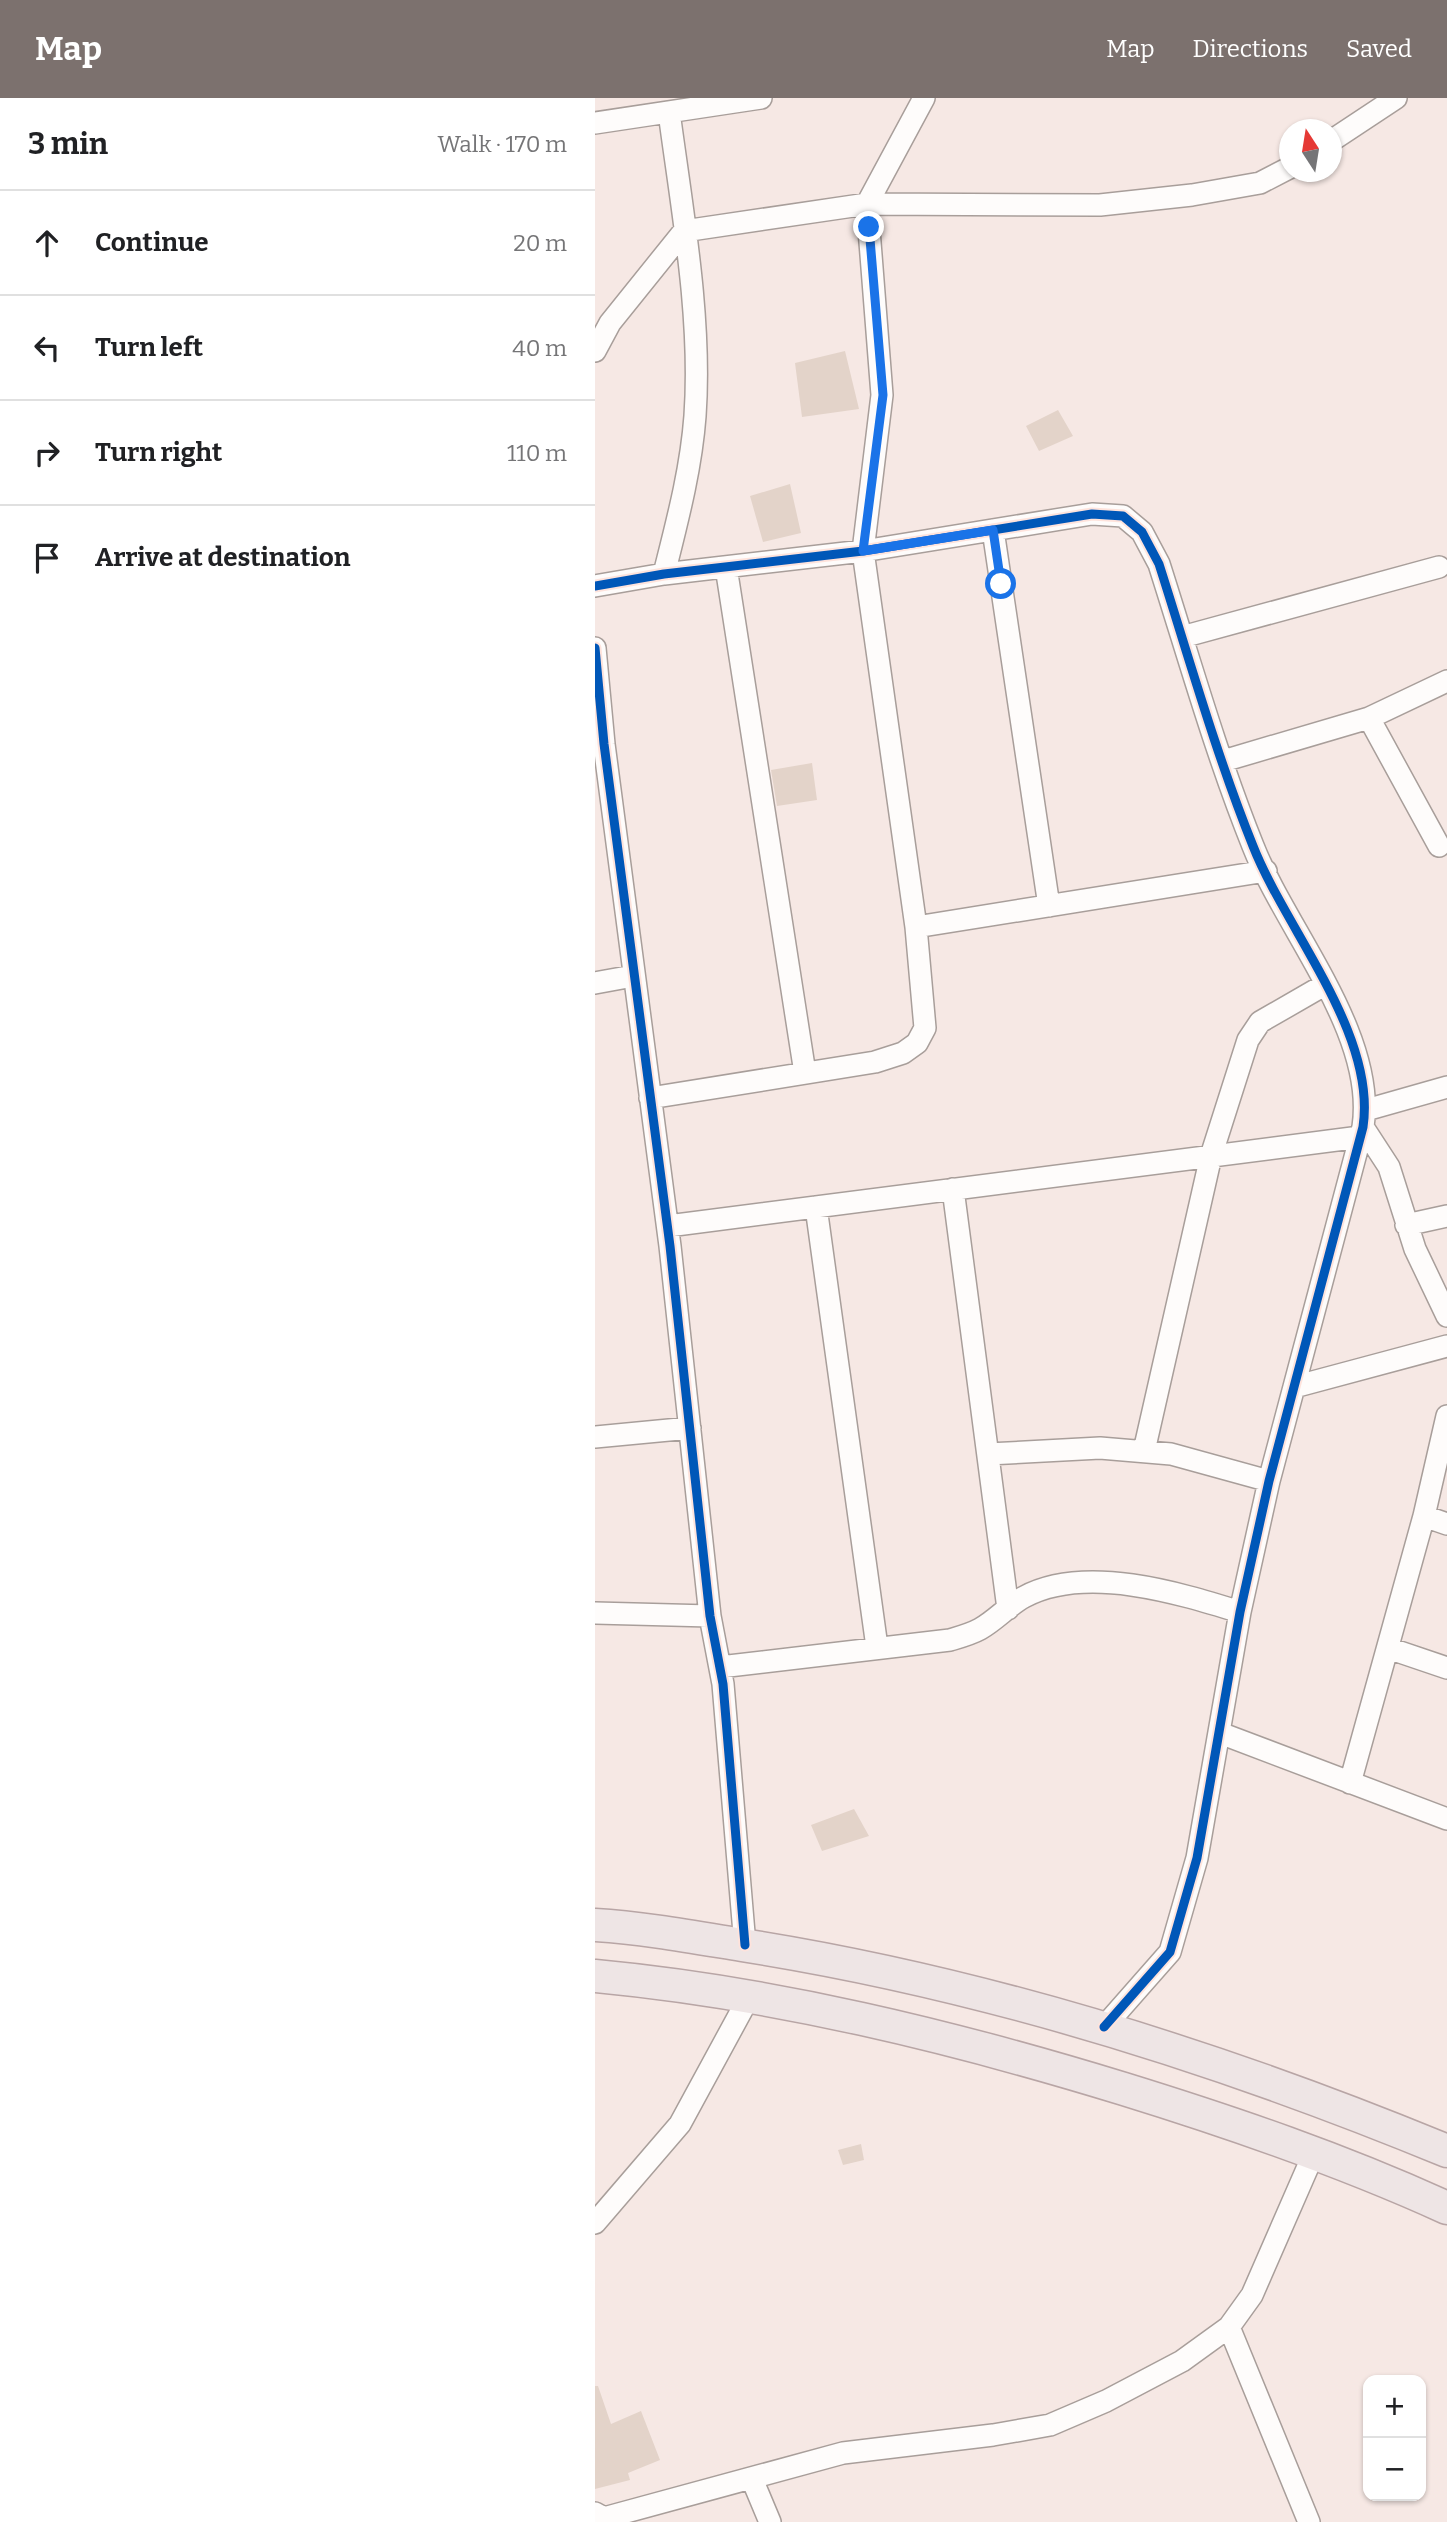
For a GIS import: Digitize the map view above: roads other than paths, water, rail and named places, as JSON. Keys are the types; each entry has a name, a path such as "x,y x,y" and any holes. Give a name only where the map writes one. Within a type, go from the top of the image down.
{"main road":[{"path":"595,1924 850,1962 1104,2027 1328,2102 1447,2151"},
{"path":"595,1976 749,1997 911,2028 1234,2123 1387,2181 1447,2208"}],"street":[{"path":"595,123 761,98"},
{"path":"650,1098 875,1062 903,1053 917,1043 925,1028 916,927 863,551 883,395 867,204 924,98"},
{"path":"1342,134 1396,98"},
{"path":"664,574 687,480 695,415 695,344 669,112"},
{"path":"595,351 610,323 684,231 867,204 1100,205 1192,195 1260,183 1279,174"},
{"path":"595,586 664,574 863,551 1058,517 1092,514 1123,516 1142,532 1159,564 1254,848 1326,984 1364,1078 1363,1125 1269,1481 1240,1612 1197,1857 1170,1952 1104,2027"},
{"path":"993,530 1049,906"},
{"path":"726,567 805,1073"},
{"path":"1182,637 1439,567"},
{"path":"595,648 633,976 667,1226 710,1616 720,1667 745,1945"},
{"path":"1223,761 1369,718 1447,681"},
{"path":"1369,718 1439,846"},
{"path":"595,844 617,843"},
{"path":"916,927 1266,871"},
{"path":"595,983 633,976"},
{"path":"1144,1451 1211,1156 1248,1040 1260,1022 1326,984"},
{"path":"667,1226 1211,1156 1363,1125 1447,1087"},
{"path":"1363,1125 1389,1167 1406,1225 1447,1316"},
{"path":"953,1189 1008,1609"},
{"path":"816,1207 877,1647"},
{"path":"1406,1225 1447,1216"},
{"path":"1294,1387 1447,1346"},
{"path":"1350,1783 1425,1516 1447,1416"},
{"path":"595,1437 690,1428"},
{"path":"988,1454 1100,1448 1144,1451 1171,1454 1269,1481"},
{"path":"1425,1516 1447,1524"},
{"path":"720,1667 950,1640 979,1630 1024,1597 1053,1587 1094,1583 1138,1584 1240,1612"},
{"path":"595,1613 710,1616"},
{"path":"1388,1648 1447,1668"},
{"path":"1220,1732 1447,1819"},
{"path":"595,2224 680,2123 749,1997"},
{"path":"595,2513 604,2518 843,2453 993,2435 1049,2425 1106,2402 1181,2361 1229,2327 1252,2295 1314,2154"},
{"path":"1229,2327 1309,2522"},
{"path":"752,2479 770,2522"}]}
